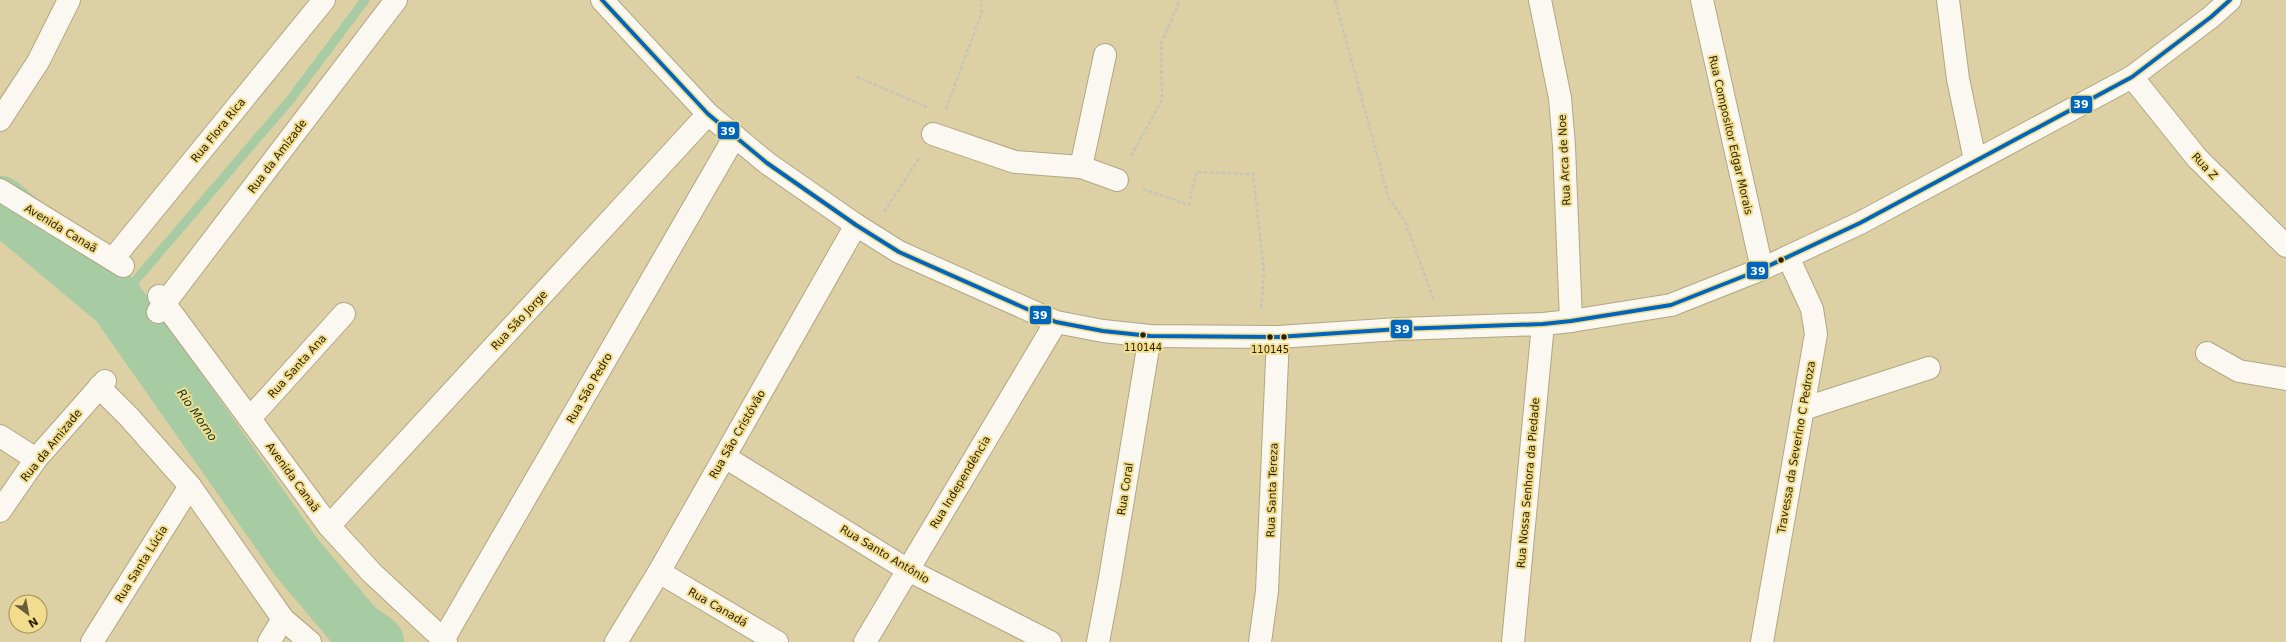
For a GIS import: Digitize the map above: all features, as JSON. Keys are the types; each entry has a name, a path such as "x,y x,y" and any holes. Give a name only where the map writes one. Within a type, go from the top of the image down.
{"street":[{"path":"0,120 38,62 69,0"},
{"name":"Rua Flora Rica","path":"118,262 324,0"},
{"name":"Rua da Amizade","path":"160,303 235,213 396,0"},
{"path":"602,0 708,114 767,163 856,225 899,252 1056,322 1103,331 1150,336 1268,337 1543,324 1671,305 1762,269 1860,223 1975,160 2132,78 2211,17 2230,0"},
{"name":"Rua Arca de Noe","path":"1540,0 1560,98 1564,146 1571,321"},
{"name":"Rua Compositor Edgar Morais","path":"1702,0 1762,269"},
{"path":"1948,0 1958,79 1975,160"},
{"path":"1081,167 1105,56"},
{"name":"Rua Z","path":"2132,78 2197,158 2286,246"},
{"name":"Rua São Jorge","path":"329,526 708,114"},
{"path":"933,134 1015,162 1081,167 1117,180"},
{"name":"Rua São Pedro","path":"445,641 734,136"},
{"name":"Avenida Canaã","path":"0,190 118,262"},
{"name":"Rua São Cristóvão","path":"616,642 659,572 856,225"},
{"name":"Travessa da Severino C Pedroza","path":"1762,642 1816,334 1812,309 1788,257"},
{"name":"Avenida Canaã","path":"160,303 250,418 329,526 372,573 445,641"},
{"name":"Rua Santa Ana","path":"250,418 344,314"},
{"name":"Rua Independência","path":"865,642 1056,322"},
{"name":"Rua Nossa Senhora da Piedade","path":"1513,642 1543,324"},
{"name":"Rua Coral","path":"1098,642 1110,584 1150,336"},
{"name":"Rua Santa Tereza","path":"1260,642 1267,590 1268,337"},
{"path":"2207,353 2238,371 2286,380"},
{"path":"1803,409 1929,368"},
{"name":"Rua da Amizade","path":"0,511 36,459 102,384 128,416 190,486"},
{"path":"0,436 36,459"},
{"name":"Rua Santo Antônio","path":"725,457 908,570 1050,642"},
{"path":"190,486 283,619 310,642"},
{"name":"Rua Santa Lúcia","path":"92,642 190,486"},
{"name":"Rua Canadá","path":"659,572 777,642"},
{"path":"269,642 283,619"}],"path":[{"path":"1180,0 1161,44 1162,100 1117,180 1189,205 1196,172 1253,174 1264,272 1268,337"},
{"path":"1335,0 1389,200 1405,221 1444,328"},
{"path":"857,77 929,108"}],"waterway":[{"path":"117,302 290,100 365,0"},
{"name":"Rio Morno","path":"0,204 117,302 297,558 357,629 376,642"}],"transit line":[{"name":"39","path":"602,0 708,114 767,163 856,225 899,252 1056,322 1103,331 1150,336 1278,337 1399,329 1543,324 1671,305 1762,269 1860,223 2132,77 2211,17 2230,0"}],"place":[{"name":"110144","path":"1143,335"},
{"name":"110145","path":"1270,337"}]}
